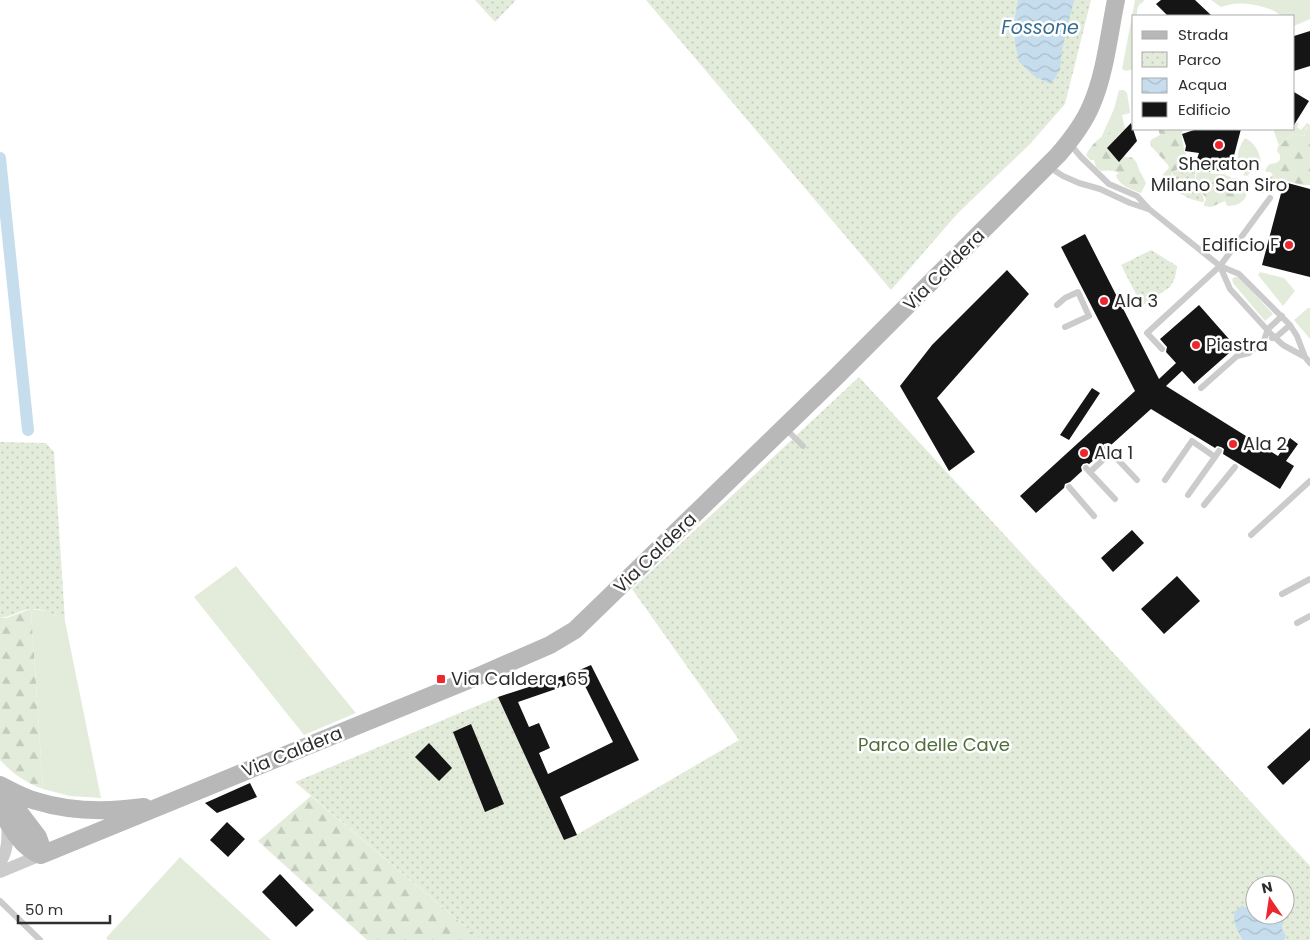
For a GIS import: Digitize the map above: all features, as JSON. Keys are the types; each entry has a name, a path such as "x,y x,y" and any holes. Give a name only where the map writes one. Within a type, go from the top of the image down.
{"street":[{"name":"Via Caldera","path":"0,872 481,675 550,645 575,630 858,356 1047,166 1078,131 1091,107 1100,82 1116,0"},
{"path":"0,786 35,801 79,810 124,810 169,803"},
{"path":"0,786 38,837 42,848 41,855 32,852 26,846 3,815"},
{"path":"0,863 4,858 8,836 3,815"}],"lane":[{"path":"1068,142 1109,184 1137,196 1149,209 1220,266 1239,274 1290,325 1297,336 1304,357"},
{"path":"1047,166 1079,183 1100,189 1149,209"},
{"path":"1162,348 1147,332 1220,266 1270,198"},
{"path":"1220,266 1230,289 1275,338 1310,363"},
{"path":"1057,305 1065,298 1080,291 1092,314 1065,327"},
{"path":"1201,388 1237,356 1249,353 1264,340 1268,330 1282,316"},
{"path":"1264,340 1275,338 1290,325"},
{"path":"784,427 802,446"},
{"path":"1165,480 1193,439 1215,457"},
{"path":"1115,498 1088,470 1109,450 1137,480"},
{"path":"1188,495 1219,451"},
{"path":"1204,505 1234,467"},
{"path":"1251,535 1310,481"},
{"path":"1069,487 1094,516"},
{"path":"1282,594 1310,579"},
{"path":"1297,623 1310,616"},
{"path":"0,901 40,940"}],"green space":[{"path":"475,0 516,0 495,22"},
{"path":"646,0 1091,0 1065,104 1030,144 958,213 891,290"},
{"path":"1135,0 1144,0 1138,6 1137,15 1132,15"},
{"path":"1211,0 1310,0 1310,19 1295,26 1295,15 1280,15 1272,10 1252,4 1240,3 1221,7"},
{"path":"1132,16 1132,70 1126,71 1122,69"},
{"path":"1119,90 1124,90 1127,93 1130,113 1122,115 1125,129 1106,148 1100,140 1114,109"},
{"path":"1295,123 1299,124 1297,127 1301,130 1307,123 1310,127 1307,127 1303,136 1293,134 1279,145 1273,130 1295,130"},
{"path":"1308,127 1310,127 1310,185 1283,180 1280,186 1272,189 1269,193 1263,193 1261,186 1273,175 1265,171 1267,167 1280,160 1280,155 1277,151 1278,146 1293,134 1305,135"},
{"path":"1158,130 1183,130 1186,167 1184,170 1179,169 1172,172 1171,180 1176,190 1175,192 1163,177 1163,174 1169,168 1168,165 1151,146 1150,142 1152,139 1160,135"},
{"path":"1113,133 1115,141 1110,152 1116,157 1131,157 1137,163 1146,183 1141,193 1119,182 1116,175 1119,173 1110,170 1101,171 1096,167 1094,160 1090,160 1086,155 1102,136"},
{"path":"1245,138 1256,148 1261,162 1247,176 1243,175 1245,172 1238,160 1240,147"},
{"path":"1192,165 1196,167 1197,173 1192,184 1203,195 1204,201 1202,202 1180,193 1172,179 1173,172 1185,171 1187,167"},
{"path":"1204,170 1213,174 1224,174 1241,180 1247,186 1245,199 1241,203 1232,206 1227,206 1225,201 1211,207 1204,206 1205,197 1193,184 1199,171"},
{"path":"1151,250 1177,266 1175,278 1170,287 1142,306 1121,265"},
{"path":"1260,272 1284,278 1295,291 1283,306 1258,275"},
{"path":"1239,277 1273,314 1265,321 1233,283 1232,279"},
{"path":"1310,308 1310,339 1294,320"},
{"name":"Parco delle Cave","path":"859,377 1310,866 1310,940 481,940 295,782 498,697 564,840 578,834 739,740 632,589"},
{"path":"0,442 46,443 54,452 65,621 40,609 27,610 0,618"},
{"path":"236,566 356,713 304,735 194,597"},
{"path":"31,609 48,611 65,621 101,798 70,796 43,789"},
{"path":"31,609 43,789 20,778 0,760 0,618 6,618"},
{"path":"311,796 481,940 367,940 258,841"},
{"path":"180,857 271,940 108,940 106,938"}],"water":[{"name":"Fossone","path":"1018,0 1074,0 1062,50 1060,70 1051,84 1034,76 1019,62 1015,43 1014,23"},
{"path":"1243,905 1245,925 1282,925 1286,936 1284,940 1243,940 1236,927 1234,912"}],"building":[{"path":"1161,0 1195,0 1211,15 1167,15 1156,4"},
{"path":"1310,31 1310,66 1295,71 1295,36"},
{"path":"1295,93 1309,101 1295,123"},
{"path":"1131,123 1137,141 1119,162 1107,148"},
{"name":"Sheraton Milano San Siro","path":"1194,130 1241,130 1230,171 1225,170 1224,172 1211,169 1210,172 1198,168 1200,163 1196,162 1199,153 1185,151 1186,146 1182,134"},
{"name":"Edificio F","path":"1284,182 1310,189 1310,277 1262,265"},
{"path":"1085,234 1159,379 1176,363 1166,352 1167,347 1160,339 1199,305 1236,347 1194,384 1182,371 1166,386 1278,456 1290,438 1298,444 1286,461 1294,466 1280,489 1223,454 1224,449 1221,447 1217,446 1215,448 1151,409 1111,445 1108,443 1104,444 1102,447 1104,452 1089,464 1083,464 1081,467 1082,471 1065,484 1064,488 1036,513 1020,496 1135,391 1061,247"},
{"path":"1007,270 1029,294 937,398 975,452 949,471 900,386 932,345"},
{"path":"1092,388 1100,393 1069,440 1060,435"},
{"path":"1132,530 1144,543 1113,572 1101,558"},
{"path":"1177,576 1200,601 1164,634 1141,609"},
{"path":"591,665 639,760 560,797 577,835 564,840 498,697","holes":["582,680 613,742 548,774 539,753 550,748 539,723 529,727 518,702"]},
{"path":"471,724 504,804 485,812 453,732"},
{"path":"1310,728 1310,760 1283,785 1267,767"},
{"path":"429,743 452,768 439,781 415,757"},
{"path":"250,783 257,797 217,813 205,803"},
{"path":"227,822 245,839 228,857 210,840"},
{"path":"280,874 314,910 296,927 262,892"}],"waterway":[{"path":"0,158 28,430"}],"place":[{"name":"Sheraton Milano San Siro","path":"1219,145"},
{"name":"Edificio F","path":"1289,245"},
{"name":"Ala 3","path":"1104,301"},
{"name":"Piastra","path":"1196,345"},
{"name":"Ala 2","path":"1233,444"},
{"name":"Ala 1","path":"1084,453"},
{"name":"Via Caldera, 65","path":"441,679"}]}
